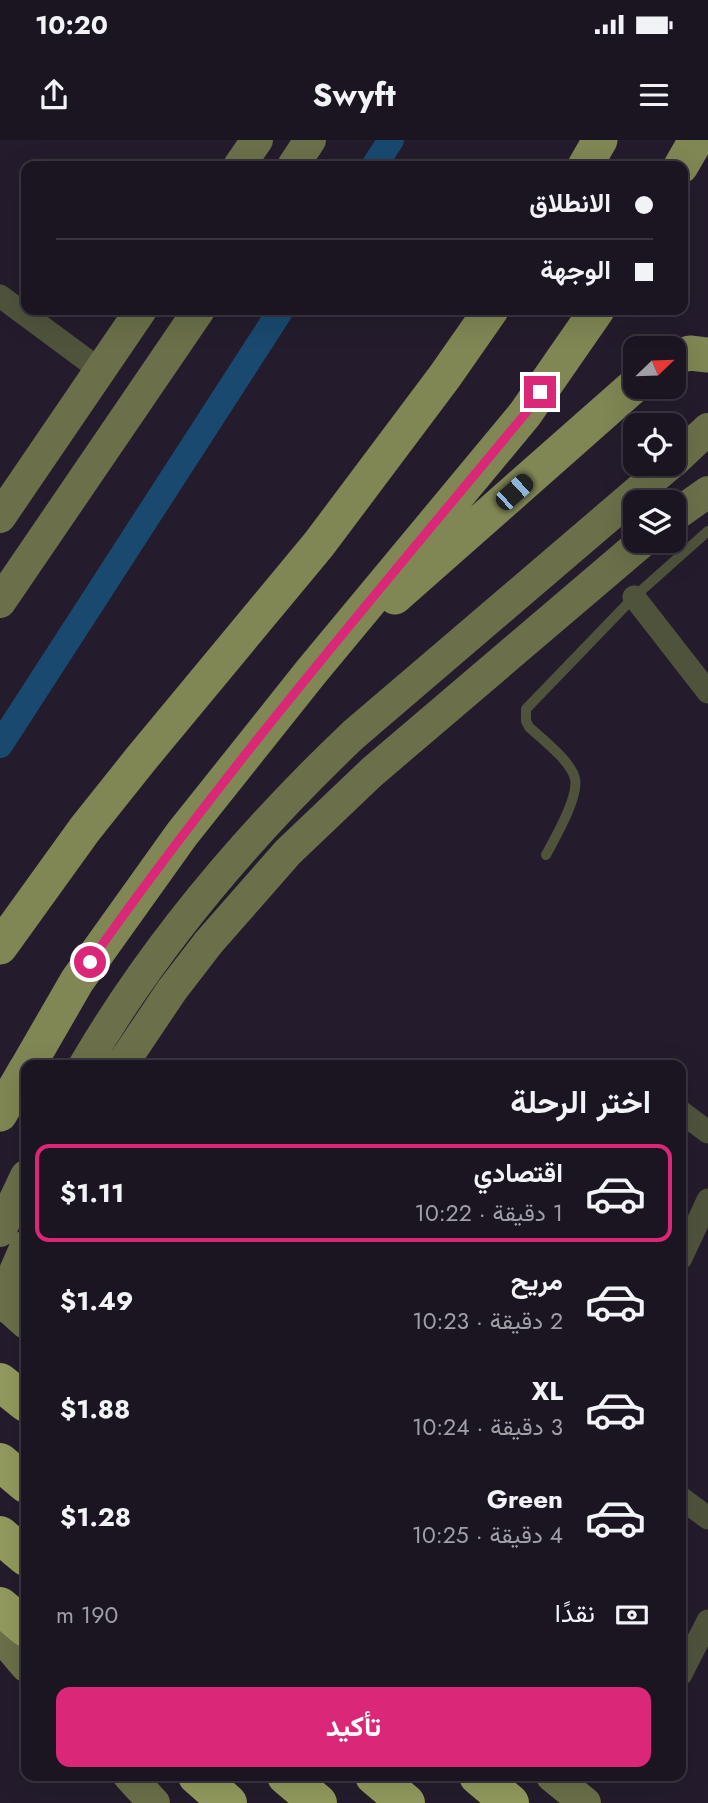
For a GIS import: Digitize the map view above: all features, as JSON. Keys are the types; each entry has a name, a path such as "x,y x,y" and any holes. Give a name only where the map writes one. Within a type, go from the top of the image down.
{"highway":[{"path":"0,1382 21,1400"},
{"path":"0,1462 21,1480"},
{"path":"0,1535 21,1553"},
{"path":"0,1606 21,1624"},
{"path":"203,1781 228,1803"},
{"path":"292,1781 318,1803"},
{"path":"380,1781 406,1803"},
{"path":"484,1781 510,1803"}],"main road":[{"path":"588,161 600,140"},
{"path":"684,161 696,140"},
{"path":"0,947 85,829 327,533 487,315"},
{"path":"31,1060 77,981 128,907 237,763 525,414 594,315"},
{"path":"686,354 708,355"},
{"path":"311,672 623,396"},
{"path":"0,1114 21,1077"}],"street":[{"path":"242,161 257,140"},
{"path":"296,161 310,140"},
{"path":"0,296 21,312"},
{"path":"26,315 100,370"},
{"path":"0,517 138,315"},
{"path":"0,603 196,315"},
{"path":"686,449 708,429"},
{"path":"88,1060 173,931 215,879 295,790 353,735 656,476"},
{"path":"686,508 708,492"},
{"path":"125,1060 172,989 209,942 288,852 372,772 629,553"},
{"path":"634,597 708,692"},
{"path":"686,1116 708,1132"},
{"path":"0,1231 21,1187"},
{"path":"686,1247 708,1200"},
{"path":"21,1257 1,1302 21,1319"},
{"path":"686,1503 708,1518"},
{"path":"686,1664 708,1622"},
{"path":"0,1635 21,1660"},
{"path":"134,1781 155,1803"},
{"path":"558,1781 585,1803"}],"lane":[{"path":"546,855 573,796 576,780 569,766 529,727 526,709 634,597 708,531"}],"waterway":[{"path":"377,161 391,140"},
{"path":"0,745 278,315"}],"route":[{"path":"90,962 128,907 237,763 525,414 540,392"}]}
